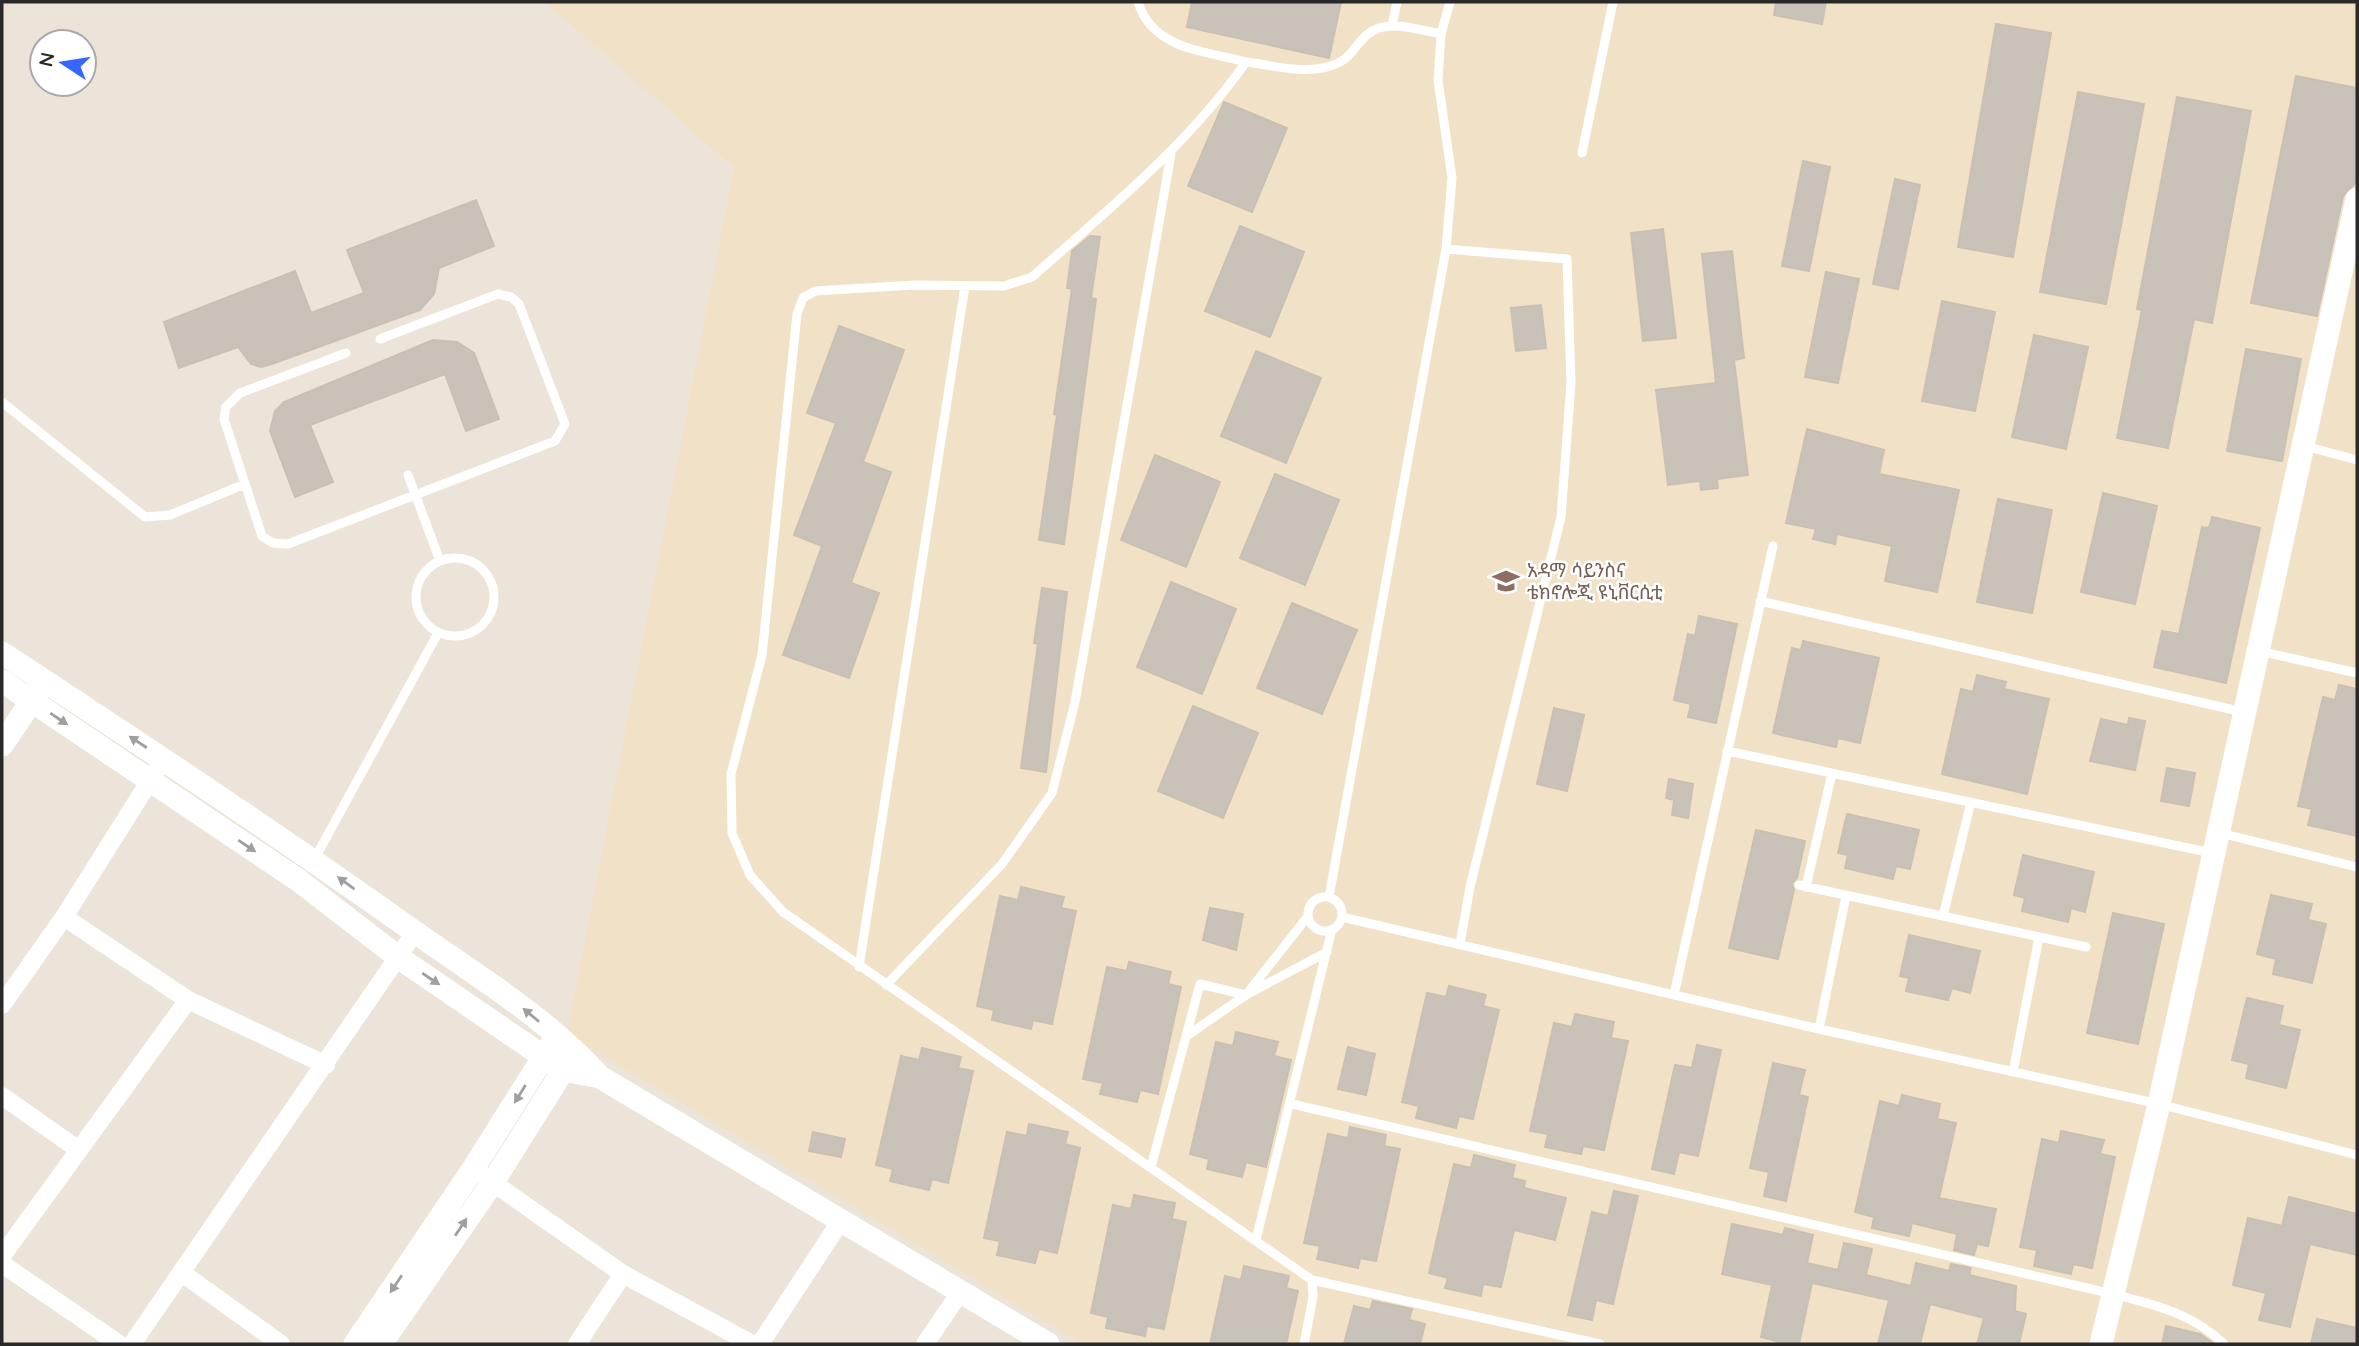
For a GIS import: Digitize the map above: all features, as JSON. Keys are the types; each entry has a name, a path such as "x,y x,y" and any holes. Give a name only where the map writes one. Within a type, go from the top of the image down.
{"street":[{"path":"2101,1344 2159,1104 2357,199"},
{"path":"2,653 165,759 500,989 576,1050 600,1077 1048,1344"},
{"path":"2,681 298,880 398,957 563,1070 600,1077"},
{"path":"2,745 45,682"},
{"path":"2,1005 64,917 165,759"},
{"path":"64,917 188,1000 326,1065"},
{"path":"132,1344 415,932"},
{"path":"2,1256 188,1000"},
{"path":"381,1344 483,1175 543,1056 557,1036"},
{"path":"355,1344 576,1050"},
{"path":"2,1096 79,1150"},
{"path":"483,1175 623,1274 752,1344"},
{"path":"761,1344 842,1219"},
{"path":"2,1264 119,1344"},
{"path":"182,1273 281,1344"},
{"path":"577,1344 623,1274"},
{"path":"925,1344 961,1291"}],"lane":[{"path":"1138,2 1153,31 1172,42 1246,62 1296,69 1326,67 1352,56 1368,34 1392,25 1441,34"},
{"path":"1392,25 1397,2"},
{"path":"1329,897 1446,249 1452,178 1438,80 1441,34 1450,2"},
{"path":"1582,153 1613,2"},
{"path":"1246,62 1225,92 1197,119 1171,154 1031,277 1004,286 815,292 803,298 797,314 762,655 731,774 732,833 750,875 783,912 1312,1280 1600,1344"},
{"path":"886,985 1002,864 1052,793 1075,702 1171,154"},
{"path":"1446,249 1567,259 1571,383 1561,516 1472,878 1460,944"},
{"path":"859,967 965,286"},
{"path":"346,353 240,393 226,407 224,419 262,536 272,543 288,544 555,441 565,424 519,304 511,297 498,294 380,339"},
{"path":"2,402 145,517 170,515 245,484"},
{"path":"2303,446 2357,460"},
{"path":"408,475 440,561"},
{"path":"1674,995 1773,546"},
{"path":"462,559 482,569 489,577 495,598 488,620 480,628 460,636 438,633 422,618 416,596 423,575 440,561 462,559"},
{"path":"1760,601 2245,713"},
{"path":"298,880 314,860 438,633"},
{"path":"2259,650 2357,673"},
{"path":"1727,751 1971,802 2357,867"},
{"path":"1832,773 1803,886 2086,947"},
{"path":"1943,916 1971,802"},
{"path":"1819,1029 1846,896"},
{"path":"1256,1240 1292,1104 1332,929 1342,917 1340,904 1329,897 1316,899 1308,909 1308,916 1315,928 1332,929"},
{"path":"1246,995 1308,916"},
{"path":"1342,917 1819,1029 2159,1104 2357,1155"},
{"path":"2013,1072 2039,937"},
{"path":"1188,1035 1246,995 1327,952"},
{"path":"1151,1167 1200,984 1246,995"},
{"path":"1292,1104 2113,1294 2179,1312 2206,1326 2224,1344"},
{"path":"1304,1344 1313,1297 1312,1280"}],"shaded area":[{"name":"አዳማ ሳይንስና ቴክኖሎጂ ዩኒቨርሲቲ","path":"545,2 2357,2 2357,1344 1082,1344 567,1034 734,168"}],"building":[{"path":"1192,2 1341,2 1329,58 1187,27"},
{"path":"1776,2 1826,2 1822,24 1774,15"},
{"path":"1996,24 2051,33 2013,257 1958,247"},
{"path":"2296,76 2357,88 2357,181 2343,196 2317,316 2251,303"},
{"path":"2078,92 2144,104 2106,304 2040,292"},
{"path":"2177,97 2251,111 2212,323 2194,319 2168,448 2117,438 2142,310 2137,309"},
{"path":"1224,102 1287,128 1252,212 1188,186"},
{"path":"1803,161 1830,167 1809,271 1782,266"},
{"path":"1895,179 1920,185 1898,289 1873,284"},
{"path":"476,200 494,246 439,268 434,294 420,310 261,367 251,364 238,347 179,368 164,322 295,271 311,313 364,293 347,250"},
{"path":"1240,226 1304,252 1270,337 1205,311"},
{"path":"1663,229 1676,338 1643,341 1631,233"},
{"path":"1090,236 1100,237 1091,298 1096,299 1064,544 1039,540 1072,289 1067,288 1072,251"},
{"path":"1732,251 1744,358 1734,360 1748,475 1717,479 1718,488 1701,490 1700,481 1668,485 1656,390 1716,383 1702,254"},
{"path":"1826,272 1859,279 1838,383 1805,377"},
{"path":"1942,301 1995,312 1975,411 1922,401"},
{"path":"1541,305 1546,348 1516,351 1511,308"},
{"path":"839,326 904,350 863,462 891,472 851,583 879,593 849,678 783,655 822,546 794,535 836,423 807,413"},
{"path":"2034,335 2088,347 2066,449 2012,437"},
{"path":"433,340 457,342 474,353 499,419 466,431 445,374 310,425 333,482 295,497 270,431 275,411 284,402"},
{"path":"2246,349 2301,359 2282,461 2227,451"},
{"path":"1256,351 1321,378 1286,463 1221,436"},
{"path":"1807,429 1884,450 1879,474 1959,490 1937,592 1885,581 1892,546 1837,534 1835,544 1813,539 1816,529 1786,523"},
{"path":"1155,455 1220,482 1186,567 1121,540"},
{"path":"1275,474 1339,500 1305,585 1240,558"},
{"path":"2103,493 2157,506 2135,604 2081,592"},
{"path":"1998,499 2052,510 2032,613 1977,602"},
{"path":"2212,517 2260,528 2226,683 2154,667 2162,631 2179,634 2202,527 2209,528"},
{"path":"1171,582 1236,609 1202,694 1137,667"},
{"path":"1042,588 1067,592 1046,772 1021,768 1038,644 1034,643"},
{"path":"1292,603 1357,630 1322,714 1257,688"},
{"path":"1699,616 1737,624 1716,723 1688,717 1691,704 1674,700 1688,634 1695,636"},
{"path":"1803,641 1879,658 1860,743 1838,738 1836,747 1773,733 1792,648 1801,650"},
{"path":"1977,675 2006,682 2004,689 2049,699 2027,794 1942,774 1961,689 1973,692"},
{"path":"2339,685 2357,689 2357,836 2308,825 2312,809 2298,806 2323,697 2335,700"},
{"path":"1193,706 1258,733 1223,818 1158,791"},
{"path":"1554,708 1584,715 1567,791 1537,784"},
{"path":"2129,718 2145,721 2135,770 2090,761 2101,719 2128,725"},
{"path":"2167,768 2195,773 2189,806 2161,801"},
{"path":"1669,779 1693,784 1688,818 1672,815 1674,800 1666,798"},
{"path":"1847,814 1919,830 1910,869 1896,866 1893,879 1845,868 1848,855 1838,853"},
{"path":"1756,830 1805,841 1797,878 1792,883 1794,890 1778,959 1729,948"},
{"path":"2023,855 2094,872 2085,912 2071,908 2068,922 2022,911 2025,898 2014,895"},
{"path":"1021,887 1064,897 1061,908 1076,911 1052,1024 1033,1020 1031,1029 992,1020 994,1010 977,1006 1000,896 1018,900"},
{"path":"2271,895 2312,904 2308,920 2326,924 2312,983 2273,974 2276,959 2257,954"},
{"path":"1210,908 1243,914 1236,950 1203,940"},
{"path":"2113,913 2164,924 2138,1044 2087,1033"},
{"path":"1909,935 1980,951 1970,993 1952,988 1948,1000 1906,991 1909,978 1900,976"},
{"path":"1129,962 1171,972 1168,984 1181,987 1158,1094 1140,1090 1137,1102 1100,1094 1103,1083 1083,1079 1107,967 1127,971"},
{"path":"1449,986 1486,995 1483,1006 1499,1010 1473,1119 1459,1116 1456,1128 1416,1118 1419,1106 1402,1102 1427,993 1446,997"},
{"path":"2247,998 2283,1006 2279,1025 2300,1030 2286,1088 2246,1078 2249,1064 2232,1060"},
{"path":"1575,1014 1614,1022 1611,1038 1628,1041 1604,1150 1583,1146 1581,1154 1545,1147 1548,1134 1530,1131 1554,1023 1572,1027"},
{"path":"1236,1032 1278,1042 1274,1056 1291,1060 1266,1167 1246,1162 1242,1177 1207,1169 1209,1159 1190,1154 1216,1042 1233,1046"},
{"path":"1697,1045 1721,1050 1698,1156 1679,1152 1674,1174 1652,1169 1675,1065 1692,1068"},
{"path":"1348,1047 1375,1054 1366,1095 1338,1089"},
{"path":"922,1048 961,1057 958,1068 973,1071 948,1183 932,1179 929,1190 890,1181 893,1169 876,1165 901,1056 919,1060"},
{"path":"1773,1063 1805,1070 1799,1095 1808,1097 1786,1201 1764,1196 1769,1172 1750,1168"},
{"path":"1902,1095 1940,1104 1937,1119 1956,1123 1939,1198 1996,1209 1988,1246 1977,1244 1974,1255 1954,1250 1957,1234 1912,1223 1909,1236 1872,1228 1874,1217 1855,1212 1880,1101 1899,1106"},
{"path":"1029,1124 1068,1132 1065,1144 1080,1148 1057,1253 1039,1249 1035,1263 997,1255 1000,1241 984,1238 1007,1132 1027,1136"},
{"path":"1350,1127 1386,1135 1384,1146 1400,1149 1376,1261 1360,1258 1358,1268 1317,1259 1320,1246 1304,1243 1328,1134 1348,1138"},
{"path":"2061,1131 2104,1140 2100,1154 2115,1157 2092,1268 2073,1264 2071,1274 2034,1266 2037,1250 2020,1247 2042,1139 2059,1143"},
{"path":"813,1132 845,1139 841,1157 809,1151"},
{"path":"1474,1155 1515,1165 1512,1178 1525,1181 1524,1188 1566,1198 1555,1240 1514,1230 1501,1287 1483,1284 1481,1296 1445,1288 1448,1278 1429,1273 1454,1164 1471,1168"},
{"path":"1614,1191 1638,1196 1613,1304 1596,1300 1592,1320 1568,1315 1592,1212 1608,1216"},
{"path":"1134,1195 1175,1203 1172,1219 1186,1222 1164,1329 1147,1326 1145,1336 1106,1328 1108,1317 1091,1313 1113,1205 1131,1209"},
{"path":"2289,1197 2357,1214 2357,1255 2310,1244 2290,1327 2259,1320 2266,1293 2233,1285 2248,1218 2282,1226"},
{"path":"1732,1224 1783,1235 1785,1228 1813,1235 1807,1263 1838,1270 1844,1243 1872,1249 1866,1275 1911,1286 1916,1263 1949,1271 1951,1264 1971,1268 1969,1275 2016,1286 2015,1311 2026,1314 2019,1344 1977,1344 1984,1318 1930,1304 1920,1344 1878,1344 1889,1300 1812,1283 1799,1344 1776,1344 1777,1341 1761,1337 1772,1285 1722,1274"},
{"path":"1244,1266 1289,1276 1286,1288 1298,1291 1286,1344 1210,1344 1225,1276 1241,1280"},
{"path":"1373,1301 1412,1309 1409,1320 1425,1324 1420,1344 1344,1344 1354,1306 1370,1310"},
{"path":"2317,1319 2357,1328 2357,1344 2311,1344"},
{"path":"2166,1326 2200,1334 2214,1344 2162,1344"}],"place":[{"name":"አዳማ ሳይንስና ቴክኖሎጂ ዩኒቨርሲቲ","path":"1506,581"}]}
